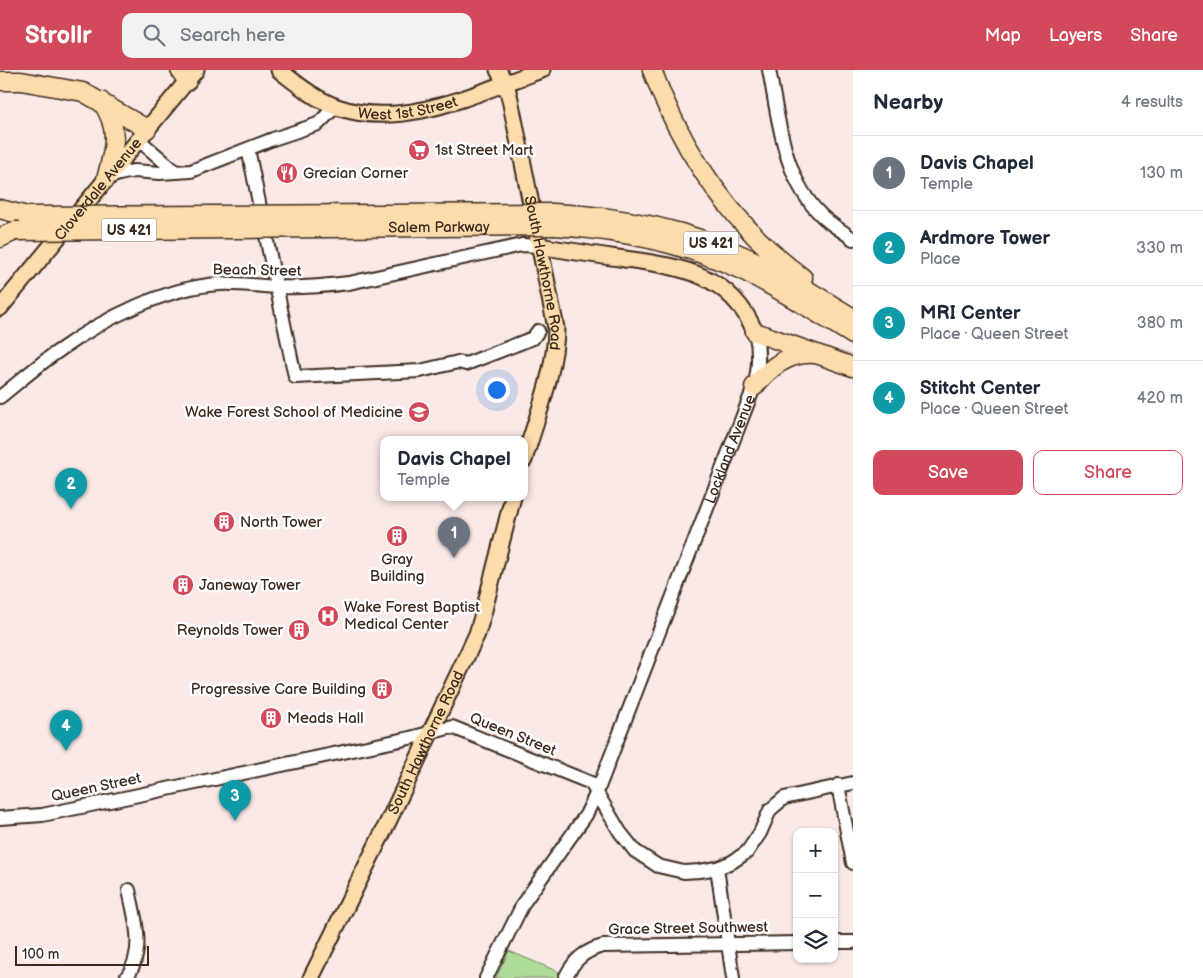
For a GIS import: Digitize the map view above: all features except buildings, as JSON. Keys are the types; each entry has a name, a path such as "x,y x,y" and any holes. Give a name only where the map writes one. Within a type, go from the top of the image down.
{"highway":[{"path":"652,70 667,108 688,148 728,206 759,240 792,270 853,312"},
{"path":"0,81 21,81 83,92 100,101 143,134"},
{"path":"100,101 111,118 115,136 113,153 106,179"},
{"path":"0,209 26,216"},
{"name":"Salem Parkway","path":"0,216 554,220 651,239 697,252 764,281 853,335"},
{"name":"Salem Parkway","path":"5,233 554,220 604,216 654,225 702,239 770,269 853,318"},
{"path":"755,332 853,367"},
{"path":"754,387 768,371 780,362 802,354 818,354"}],"main road":[{"name":"West 1st Street","path":"279,70 307,91 336,106 370,113 409,112 451,104 542,70"},
{"name":"South Hawthorne Road","path":"498,70 506,84 510,99 556,328 552,362 528,446"},
{"name":"Cloverdale Avenue","path":"0,308 143,134 187,74"},
{"name":"Lockland Avenue","path":"540,246 660,264 699,275 723,288 731,295 745,312 755,332"},
{"name":"South Hawthorne Road","path":"311,978 477,634 512,501"}],"street":[{"path":"769,70 781,134 797,185 822,216 853,239"},
{"path":"106,179 134,171 160,173 191,171 318,124 336,106"},
{"path":"143,134 176,172"},
{"path":"248,149 295,377 420,371 458,362 466,364 533,338 538,331 556,328"},
{"name":"Beach Street","path":"0,397 60,350 92,329 143,304 172,293 202,286 230,284 277,287 349,283 522,245 540,246"},
{"name":"Lockland Avenue","path":"486,978 524,902 586,815 597,792 754,387 759,364 755,332"},
{"name":"Queen Street","path":"0,818 42,815 430,734 452,727 591,782 620,832 635,851 658,866 684,872 717,868 732,862 747,852 760,833 770,810 777,803 792,795 853,783"},
{"path":"838,785 853,863"},
{"path":"717,868 733,978"},
{"path":"129,890 138,931 133,976"},
{"path":"838,942 853,942"},
{"name":"Grace Street Southwest","path":"565,978 570,967 578,958 591,949 603,946 793,943"}],"green space":[{"path":"509,951 559,972 557,978 496,978"}],"place":[{"name":"1st Street Mart","path":"419,150"},
{"name":"Grecian Corner","path":"287,173"},
{"name":"Wake Forest School of Medicine","path":"419,412"},
{"name":"Ardmore Tower","path":"71,509"},
{"name":"North Tower","path":"224,522"},
{"name":"Gray Building","path":"397,536"},
{"name":"Davis Chapel","path":"454,558"},
{"name":"Janeway Tower","path":"183,585"},
{"name":"Wake Forest Baptist Medical Center","path":"328,616"},
{"name":"Reynolds Tower","path":"299,630"},
{"name":"Progressive Care Building","path":"382,689"},
{"name":"Meads Hall","path":"271,718"},
{"name":"Stitcht Center","path":"66,751"},
{"name":"MRI Center","path":"235,821"}]}
